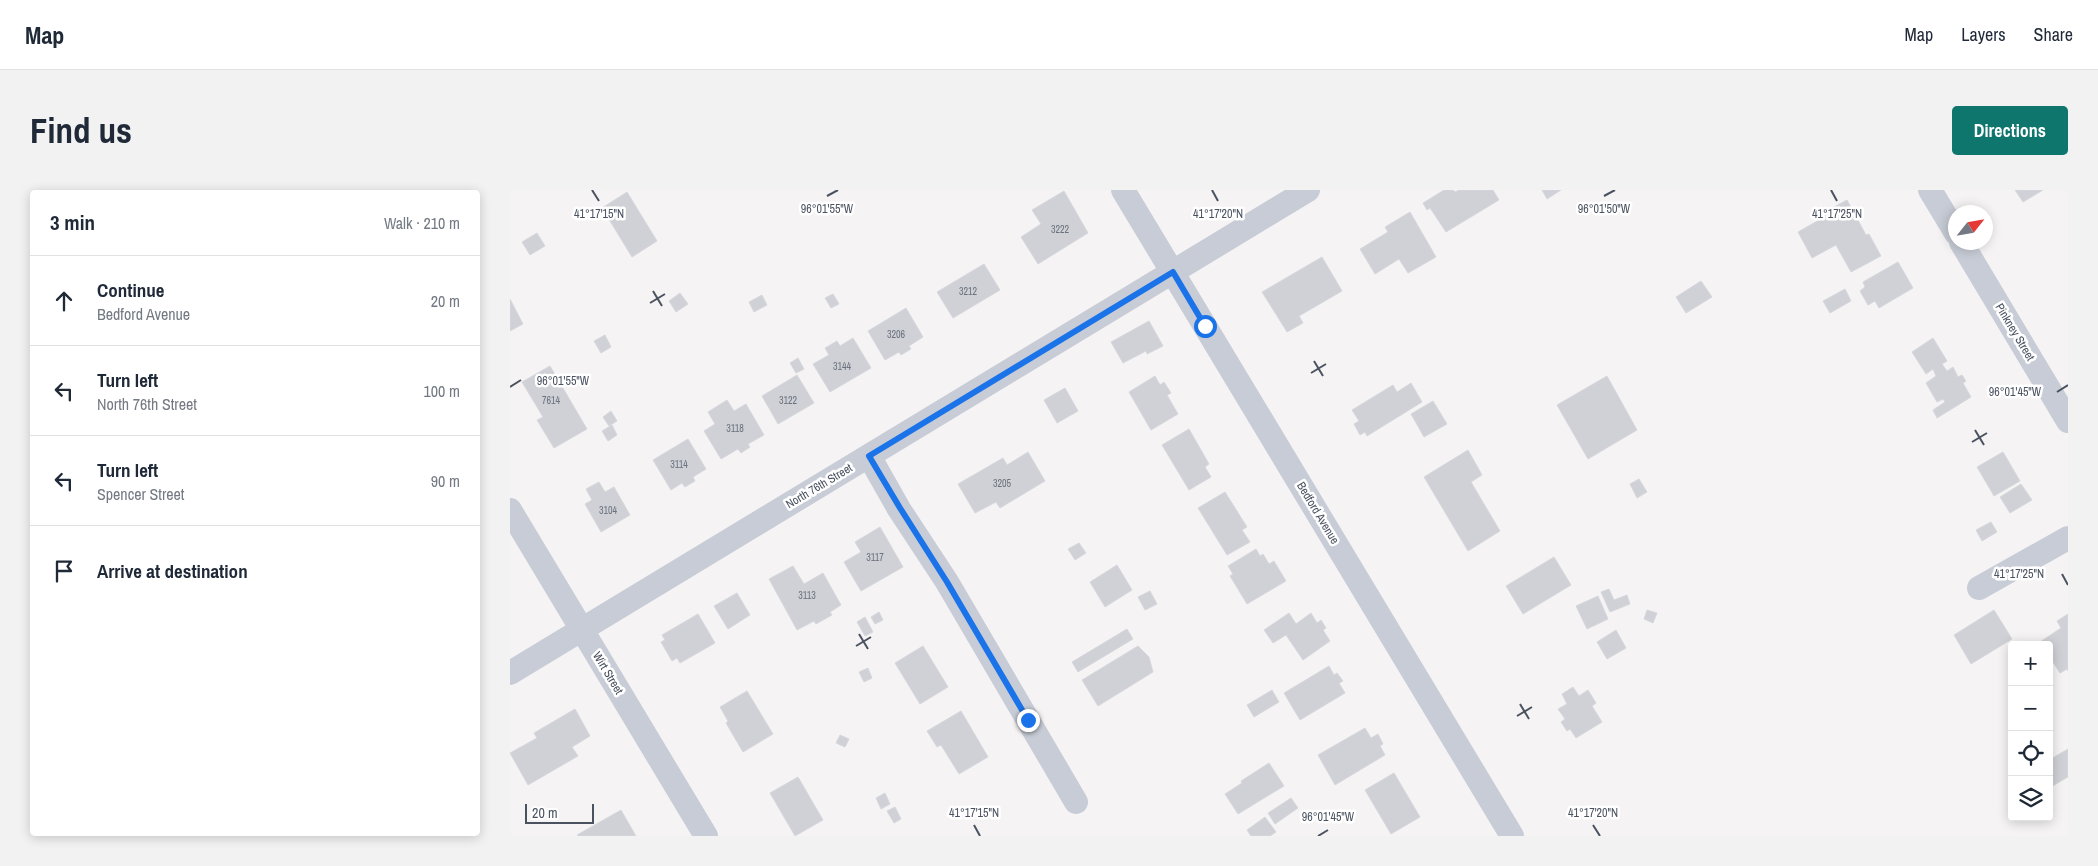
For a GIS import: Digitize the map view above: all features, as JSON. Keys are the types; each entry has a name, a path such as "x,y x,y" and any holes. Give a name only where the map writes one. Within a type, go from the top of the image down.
{"street":[{"name":"Bedford Avenue","path":"1123,190 1512,836"},
{"name":"North 76th Street","path":"510,673 1308,190"},
{"path":"1930,190 1948,220"},
{"name":"Pinkney Street","path":"1966,250 2068,421"},
{"path":"869,456 947,582 1076,802"},
{"name":"Wirt Street","path":"510,510 706,836"},
{"path":"1979,588 2068,538"}],"building":[{"path":"1444,190 1453,190 1455,192 1459,190 1493,190 1499,200 1446,232 1430,208 1427,210 1423,203"},
{"path":"1542,190 1561,190 1547,199"},
{"path":"2015,190 2043,190 2023,202"},
{"path":"1064,191 1088,233 1038,264 1021,237 1041,224 1032,210"},
{"path":"627,192 657,241 632,257 602,208"},
{"path":"1847,200 1866,235 1869,234 1881,256 1851,272 1836,245 1812,258 1798,232 1819,220 1817,216"},
{"path":"1410,212 1436,257 1408,273 1399,259 1375,274 1360,249 1388,232 1385,227"},
{"path":"537,233 545,246 530,255 522,242"},
{"path":"1322,257 1342,291 1299,316 1303,323 1287,332 1262,292"},
{"path":"1898,262 1913,288 1879,308 1875,301 1868,305 1860,291 1865,287 1863,282"},
{"path":"984,264 1000,290 953,318 937,292"},
{"path":"1701,281 1712,297 1686,313 1676,297"},
{"path":"1845,289 1851,301 1830,313 1823,301"},
{"path":"680,293 688,304 676,312 669,301"},
{"path":"833,294 839,304 831,308 825,298"},
{"path":"762,295 767,305 754,312 749,302"},
{"path":"510,299 523,324 510,331"},
{"path":"906,308 923,337 909,346 911,349 901,355 899,352 885,360 868,331"},
{"path":"1149,321 1163,346 1147,354 1146,351 1123,363 1111,342"},
{"path":"605,335 611,347 601,353 594,341"},
{"path":"853,338 871,368 830,392 813,364 829,355 825,348 837,341 840,346"},
{"path":"1933,338 1947,361 1942,364 1947,371 1953,367 1958,377 1962,375 1966,381 1963,383 1971,397 1937,418 1933,410 1945,402 1943,399 1937,402 1926,383 1936,376 1933,369 1926,374 1912,352"},
{"path":"798,358 804,369 796,373 790,363"},
{"path":"550,366 587,429 554,448 537,420 543,417 522,382"},
{"path":"797,375 814,403 778,424 762,396"},
{"path":"1155,376 1160,385 1164,382 1171,393 1167,395 1178,414 1151,430 1129,392"},
{"path":"1607,376 1637,430 1588,459 1557,405"},
{"path":"1411,383 1422,402 1367,436 1365,432 1360,435 1354,424 1359,421 1352,410 1393,385 1397,392"},
{"path":"1065,388 1078,411 1057,423 1044,400"},
{"path":"727,400 734,411 746,404 764,435 748,444 750,447 741,453 738,449 721,459 704,431 715,424 708,412"},
{"path":"1433,401 1447,424 1424,437 1411,414"},
{"path":"611,411 617,421 609,426 603,417"},
{"path":"612,425 617,435 608,441 602,431"},
{"path":"1189,429 1209,464 1205,467 1211,477 1189,490 1162,445"},
{"path":"688,439 706,469 693,477 695,481 685,487 682,483 671,490 653,460"},
{"path":"1468,450 1482,475 1471,482 1500,531 1468,551 1424,477"},
{"path":"1028,452 1045,481 1000,508 996,502 975,513 958,484 1003,458 1007,465"},
{"path":"2003,452 2020,481 1994,496 1977,467"},
{"path":"1639,479 1647,492 1637,498 1630,484"},
{"path":"599,482 605,492 614,487 630,515 601,532 585,504 592,500 586,489"},
{"path":"2021,484 2032,500 2010,513 2000,497"},
{"path":"1225,492 1247,527 1242,530 1250,542 1227,555 1198,508"},
{"path":"1991,522 1997,532 1982,541 1976,530"},
{"path":"880,527 903,567 861,591 844,562 861,552 855,542"},
{"path":"1079,543 1086,553 1075,560 1068,549"},
{"path":"1256,549 1260,556 1263,554 1269,564 1274,561 1286,581 1247,604 1230,576 1233,574 1228,566"},
{"path":"1554,557 1571,585 1523,614 1506,586"},
{"path":"1117,565 1132,590 1105,607 1090,582"},
{"path":"793,566 804,584 823,573 841,605 830,612 832,615 816,624 814,621 797,630 769,579"},
{"path":"1609,589 1614,600 1627,595 1630,604 1610,612 1601,592"},
{"path":"1150,591 1157,604 1145,610 1138,597"},
{"path":"737,593 750,615 728,629 714,606"},
{"path":"1598,596 1608,619 1587,629 1576,606"},
{"path":"1647,610 1657,613 1653,623 1644,619"},
{"path":"1994,610 2012,639 1971,664 1954,635"},
{"path":"879,612 883,620 875,624 871,617"},
{"path":"1289,613 1296,624 1311,613 1317,623 1321,620 1326,628 1323,630 1330,641 1303,660 1286,635 1273,643 1264,630"},
{"path":"698,614 715,643 680,663 677,658 672,661 661,642 665,640 662,635"},
{"path":"2068,614 2068,671 2067,669 2060,673 2053,662 2053,641 2042,641 2061,628 2057,621"},
{"path":"865,617 873,632 865,636 857,622"},
{"path":"1127,629 1133,639 1078,672 1072,662"},
{"path":"1616,630 1626,648 1607,659 1597,642"},
{"path":"923,646 948,687 920,704 895,663"},
{"path":"1138,646 1149,657 1153,672 1098,706 1082,680"},
{"path":"1329,666 1334,675 1337,673 1343,681 1339,683 1345,693 1300,720 1284,693"},
{"path":"868,668 872,678 864,682 859,672"},
{"path":"1573,687 1579,696 1588,690 1596,703 1592,706 1602,722 1576,738 1570,729 1567,731 1561,722 1565,719 1558,709 1567,704 1562,694"},
{"path":"1272,690 1279,702 1254,717 1247,705"},
{"path":"747,691 773,734 743,752 726,723 728,721 720,707"},
{"path":"575,709 590,736 572,747 578,756 528,785 510,753 537,738 534,733"},
{"path":"961,711 988,757 959,774 941,745 937,747 927,731"},
{"path":"1365,728 1371,738 1378,734 1383,744 1380,746 1385,755 1335,785 1318,755"},
{"path":"840,735 849,739 845,747 836,743"},
{"path":"2068,749 2068,777 2053,786 2053,776 2053,758"},
{"path":"1269,763 1284,786 1238,814 1225,794"},
{"path":"1394,773 1420,817 1391,834 1365,790"},
{"path":"798,777 823,820 795,836 770,793"},
{"path":"885,793 890,804 881,809 876,798"},
{"path":"1291,798 1298,808 1275,824 1268,813"},
{"path":"895,807 901,819 894,823 887,811"},
{"path":"621,810 636,836 577,835"},
{"path":"1265,817 1276,832 1270,836 1251,836 1247,830"}],"route":[{"path":"1028,720 947,582 869,456 1173,272 1205,326"}]}
